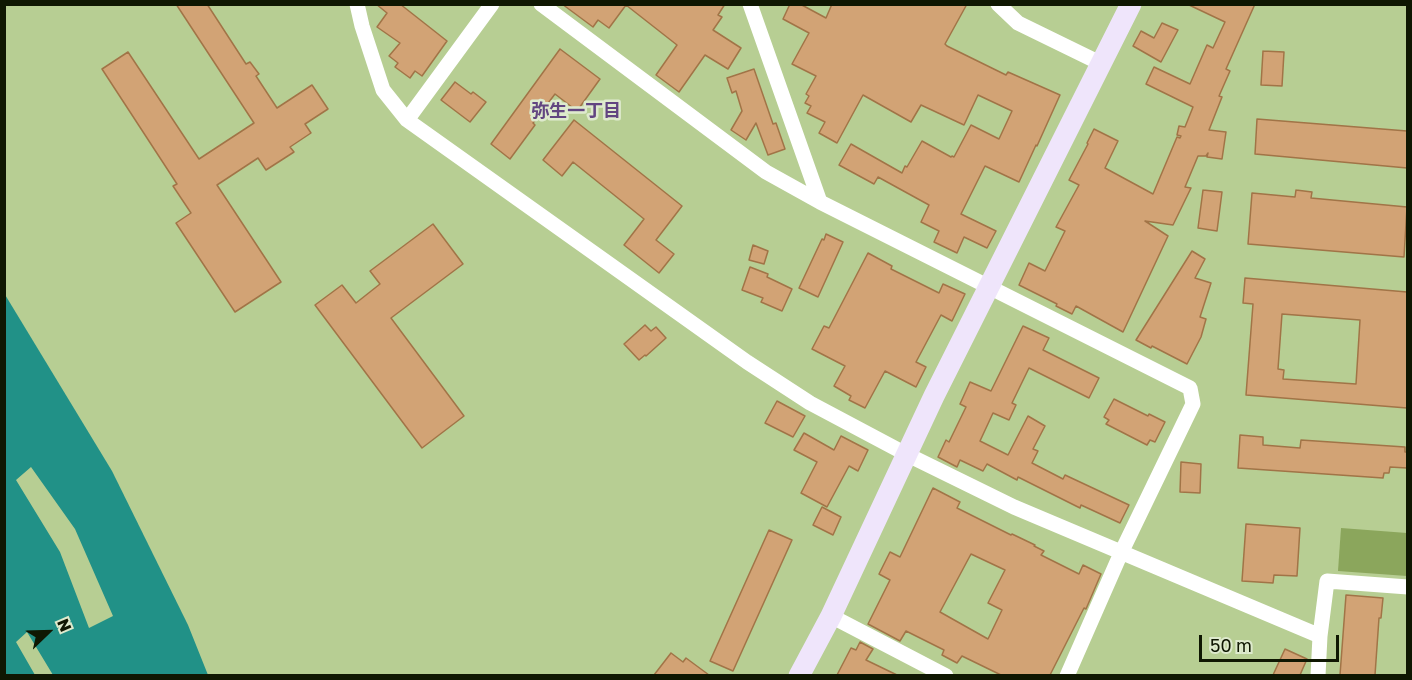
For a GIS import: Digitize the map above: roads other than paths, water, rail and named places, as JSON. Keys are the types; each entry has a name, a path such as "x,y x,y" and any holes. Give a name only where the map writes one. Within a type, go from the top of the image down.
{"street":[{"path":"357,4 377,74 384,90 407,120 747,362 810,403 906,454 1014,507 1320,636"},
{"path":"407,120 492,4"},
{"path":"541,4 766,172 820,202 1190,388 1193,404 1121,553 1067,675"},
{"path":"750,4 820,202"},
{"path":"998,4 1018,23 1102,64"},
{"path":"799,675 831,616 934,396 1131,4"},
{"path":"1318,675 1327,581 1407,587"},
{"path":"831,616 946,675"}],"water":[{"path":"4,293 112,471 188,625 208,675 5,675"}],"district":[{"name":"弥生一丁目","path":"576,111"}]}
